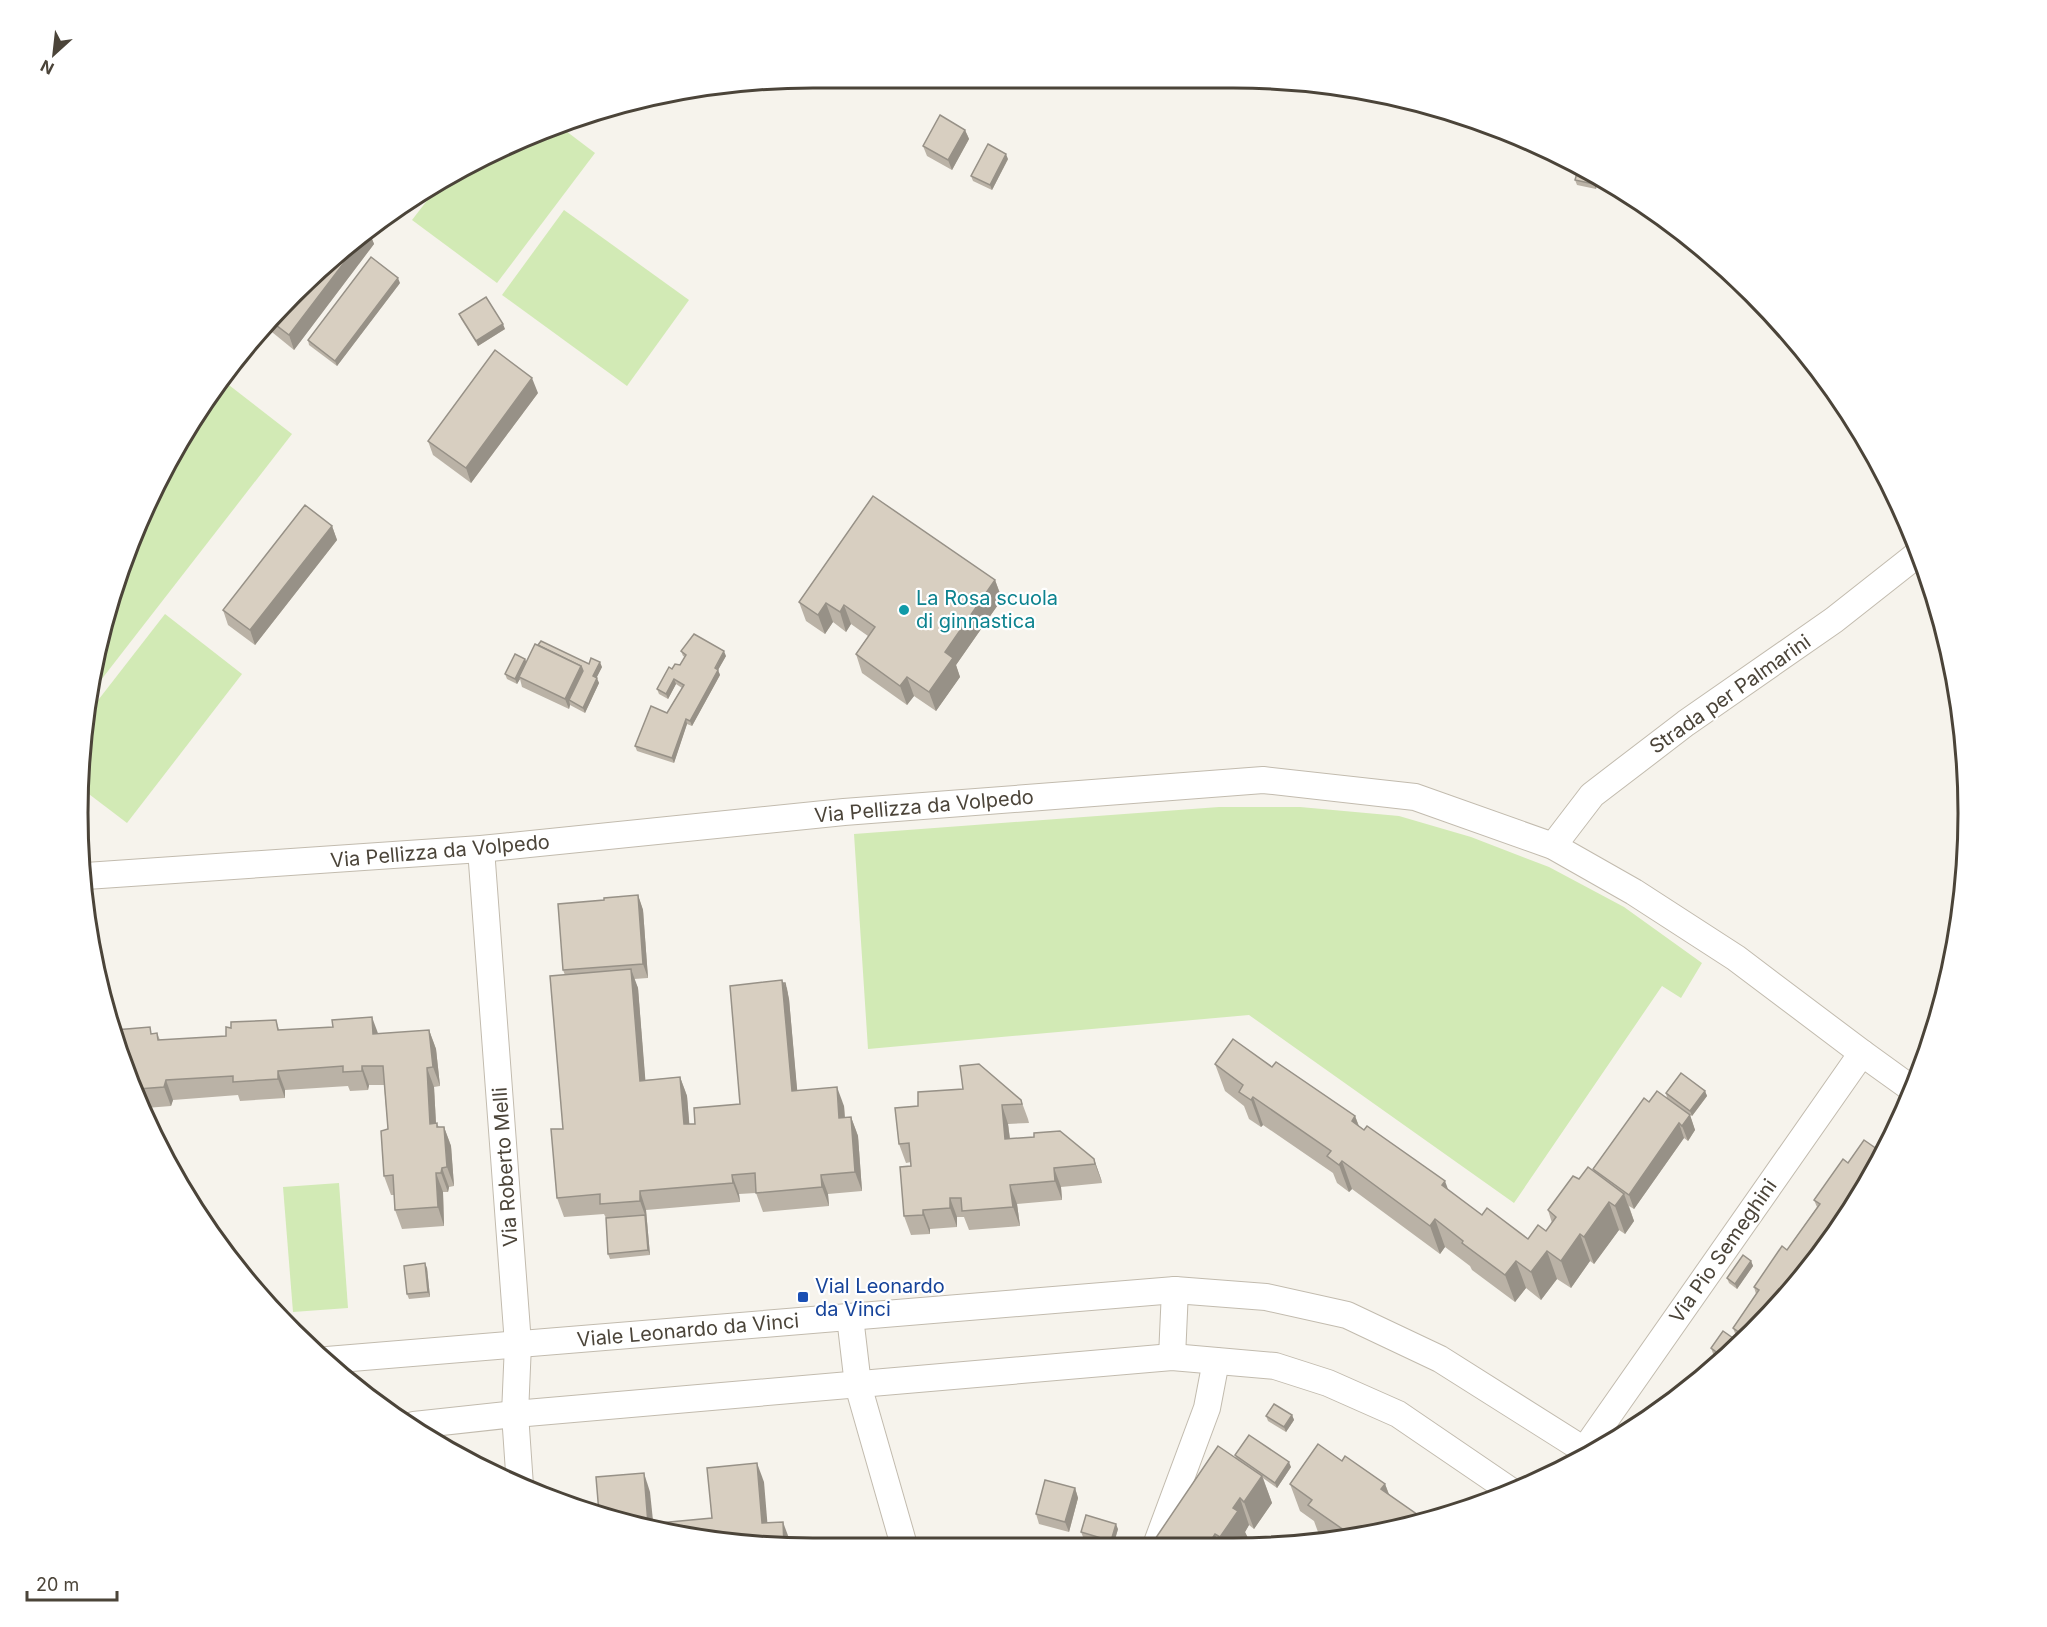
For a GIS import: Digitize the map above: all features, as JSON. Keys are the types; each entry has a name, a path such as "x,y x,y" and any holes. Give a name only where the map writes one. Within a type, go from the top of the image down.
{"street":[{"name":"Strada per Palmarini","path":"1553,846 1592,795 1686,723 1834,620 1912,559"},
{"name":"Via Pellizza da Volpedo","path":"92,876 481,849 844,812 1263,780 1415,797 1553,846 1634,892 1725,951 1906,1084"},
{"name":"Via Roberto Melli","path":"481,849 518,1344 516,1414 519,1476"},
{"name":"Via Pio Semeghini","path":"1595,1441 1862,1053"},
{"name":"Viale Leonardo da Vinci","path":"343,1366 518,1344 1175,1290 1266,1297 1347,1315 1440,1359 1582,1448"},
{"path":"1172,1357 1175,1290"},
{"path":"850,1317 858,1384 902,1538"},
{"path":"424,1424 1172,1357 1275,1366 1328,1383 1398,1414 1503,1486"},
{"path":"1159,1538 1207,1408 1216,1361"}],"green space":[{"path":"567,132 595,153 497,283 412,220 426,201 451,186 493,163"},
{"path":"564,210 689,300 627,386 502,295"},
{"path":"229,385 292,434 101,680 113,626 144,536 163,493 186,451"},
{"path":"165,614 242,674 127,823 89,794 98,701"},
{"path":"1219,807 1300,807 1399,816 1471,837 1549,867 1624,907 1702,963 1681,998 1662,986 1514,1203 1249,1015 868,1049 854,834"},
{"path":"339,1183 348,1308 293,1312 283,1187"}],"building":[{"path":"940,115 965,130 948,160 923,146"},
{"path":"988,144 1006,154 990,185 971,176"},
{"path":"1576,175 1591,183 1575,180"},
{"path":"348,257 289,335 277,326"},
{"path":"371,257 398,278 335,361 308,340"},
{"path":"486,297 503,324 476,341 459,314"},
{"path":"495,350 532,378 466,468 428,441"},
{"name":"La Rosa scuola di ginnastica","path":"873,496 995,580 945,652 953,658 929,692 907,677 900,686 856,654 875,627 844,605 840,612 826,603 818,615 799,602"},
{"path":"305,505 332,526 250,630 223,610"},
{"path":"694,634 724,651 715,668 718,670 690,721 686,719 672,758 635,746 651,706 667,713 684,685 674,679 666,694 657,689 669,667 672,669 675,664 680,665 686,655 681,651"},
{"path":"541,641 589,664 591,658 600,662 593,676 597,678 583,708 569,700 583,671 581,666 538,645"},
{"path":"535,644 581,666 565,699 519,677"},
{"path":"515,654 525,659 515,679 505,674"},
{"path":"638,895 643,964 563,970 558,904"},
{"path":"631,969 640,1081 680,1077 684,1124 695,1124 694,1108 740,1104 730,986 782,980 792,1091 837,1087 839,1118 851,1117 855,1172 821,1175 822,1187 756,1193 755,1173 732,1175 733,1183 640,1191 640,1201 600,1204 600,1194 557,1198 551,1129 563,1129 550,976"},
{"path":"372,1017 373,1034 429,1030 433,1067 427,1068 430,1124 437,1123 437,1127 444,1127 447,1167 442,1168 441,1173 436,1173 438,1207 395,1210 393,1175 384,1176 381,1131 388,1129 383,1066 362,1066 362,1071 343,1072 343,1066 278,1071 278,1079 233,1082 233,1076 166,1080 164,1087 143,1089 122,1029 150,1027 151,1034 157,1033 158,1040 226,1036 226,1027 231,1028 231,1022 276,1020 278,1030 333,1027 332,1020"},
{"path":"1233,1039 1272,1067 1276,1062 1355,1116 1352,1121 1364,1130 1367,1126 1445,1181 1442,1185 1482,1215 1487,1208 1528,1239 1538,1225 1546,1231 1556,1217 1548,1210 1573,1176 1579,1179 1588,1167 1624,1194 1615,1206 1609,1202 1584,1237 1580,1234 1561,1261 1547,1251 1531,1272 1516,1261 1505,1275 1462,1243 1463,1241 1435,1219 1430,1226 1342,1161 1339,1165 1327,1156 1331,1151 1253,1097 1251,1100 1239,1092 1243,1085 1215,1064"},
{"path":"979,1064 1021,1100 1022,1104 1002,1105 1005,1139 1034,1137 1034,1133 1060,1131 1094,1159 1095,1164 1054,1168 1055,1181 1010,1185 1013,1207 962,1211 961,1198 950,1198 950,1208 923,1210 923,1215 904,1216 900,1167 911,1166 909,1143 899,1144 895,1108 918,1106 918,1092 963,1089 960,1066"},
{"path":"1681,1073 1705,1091 1690,1111 1666,1093"},
{"path":"1657,1091 1690,1115 1682,1126 1679,1123 1629,1195 1593,1169 1644,1098 1649,1102"},
{"path":"1864,1140 1876,1148 1836,1216 1809,1255 1779,1292 1739,1332 1733,1328 1759,1290 1754,1287 1782,1246 1787,1250 1820,1204 1814,1200 1843,1159 1848,1163"},
{"path":"645,1215 648,1250 608,1254 606,1218"},
{"path":"1743,1255 1751,1261 1735,1284 1727,1278"},
{"path":"425,1263 428,1292 407,1294 404,1266"},
{"path":"1723,1331 1733,1338 1718,1353 1711,1348"},
{"path":"1274,1404 1292,1415 1284,1427 1266,1416"},
{"path":"1249,1435 1289,1462 1275,1483 1235,1455"},
{"path":"1318,1444 1342,1461 1345,1456 1385,1484 1381,1489 1418,1515 1343,1530 1308,1505 1312,1500 1290,1484"},
{"path":"1218,1446 1262,1476 1244,1502 1240,1498 1233,1508 1238,1511 1220,1537 1215,1534 1212,1538 1156,1538"},
{"path":"757,1463 762,1523 783,1522 784,1537 719,1532 662,1523 712,1518 707,1468"},
{"path":"644,1473 648,1519 598,1506 596,1477"},
{"path":"1045,1480 1075,1488 1065,1522 1036,1514"},
{"path":"1086,1515 1116,1524 1112,1538 1101,1538 1081,1532"}],"place":[{"name":"La Rosa scuola di ginnastica","path":"904,610"},
{"name":"Vial Leonardo da Vinci","path":"803,1297"}]}
